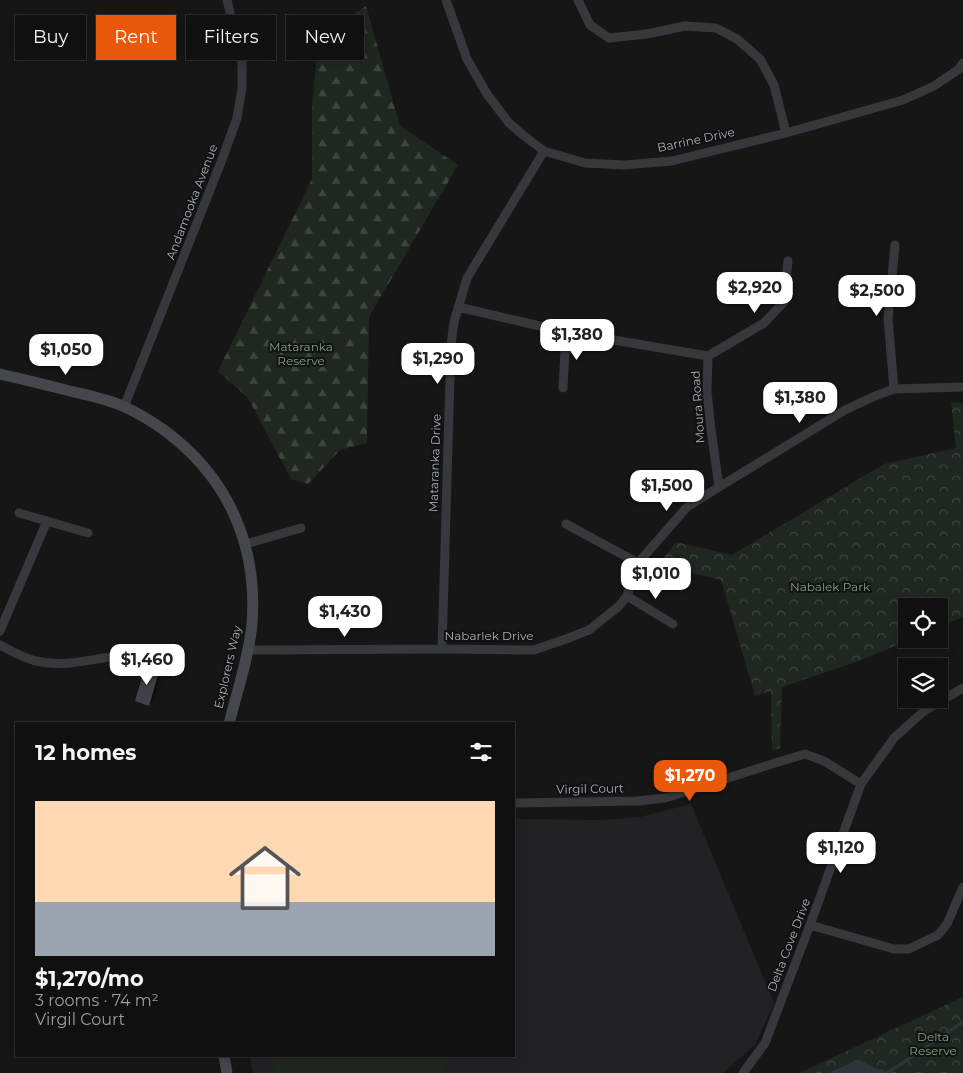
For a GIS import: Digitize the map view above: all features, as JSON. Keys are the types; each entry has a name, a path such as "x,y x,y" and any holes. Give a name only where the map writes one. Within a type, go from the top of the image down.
{"street":[{"name":"Andamooka Avenue","path":"124,407 237,118 242,88 242,62 227,0"},
{"name":"Barrine Drive","path":"446,0 467,59 487,94 509,123 544,151 585,163 624,165 672,161 786,133 903,100 934,86 962,69"},
{"path":"578,0 590,25 609,38 647,34 685,26 716,28 737,38 760,59 774,85 786,133"},
{"name":"Mataranka Drive","path":"442,649 451,344 454,322 467,278 544,151"},
{"path":"894,389 888,320 895,245"},
{"path":"458,307 566,332 708,356 764,323 784,302 788,261"},
{"path":"563,388 566,332"},
{"name":"Moura Road","path":"708,356 707,392 719,487"},
{"name":"Explorers Way","path":"0,374 97,397 124,407 150,420 192,452 225,496 246,544 253,590 252,626 248,650 230,722"},
{"name":"Nabarlek Drive","path":"248,650 534,650 589,630 627,596 638,563 687,507 845,410 875,396 894,389 963,387"},
{"path":"19,513 88,533"},
{"path":"0,631 47,521"},
{"path":"566,524 638,563"},
{"path":"246,544 301,528"},
{"path":"627,596 673,624"},
{"path":"0,645 34,660 46,663 77,662 109,657"},
{"name":"Delta Cove Drive","path":"743,1073 765,1043 861,784 894,738 924,711 963,688"},
{"name":"Virgil Court","path":"515,803 637,801 664,798 805,754 824,761 861,784"},
{"path":"810,925 894,949 909,949 938,936 947,924 963,887"},
{"path":"224,1057 226,1073"}],"shaded area":[{"path":"691,804 774,1003 755,1045 723,1073 253,1073 250,1057 515,1057 515,819 600,820 640,817"},
{"path":"860,1060 872,1067 884,1070 885,1073 829,1073 848,1064"}],"green space":[{"name":"Mataranka Reserve","path":"366,6 400,126 458,165 369,317 367,443 340,450 308,484 291,479 248,398 218,371 312,179 312,104 317,60 364,60 364,15 353,15"},
{"name":"Nabalek Park","path":"951,402 963,403 963,617 948,623 948,598 898,598 898,644 859,661 782,687 780,749 772,750 771,691 755,696 721,580 658,565 676,542 732,555 884,464 956,448"},
{"name":"Delta Reserve","path":"963,997 963,1073 799,1073"},
{"path":"272,1057 447,1057 447,1062 438,1073 280,1073 275,1067"}],"building":[{"path":"145,667 159,671 149,706 135,701"}],"waterway":[{"path":"886,1073 963,1022"}]}
